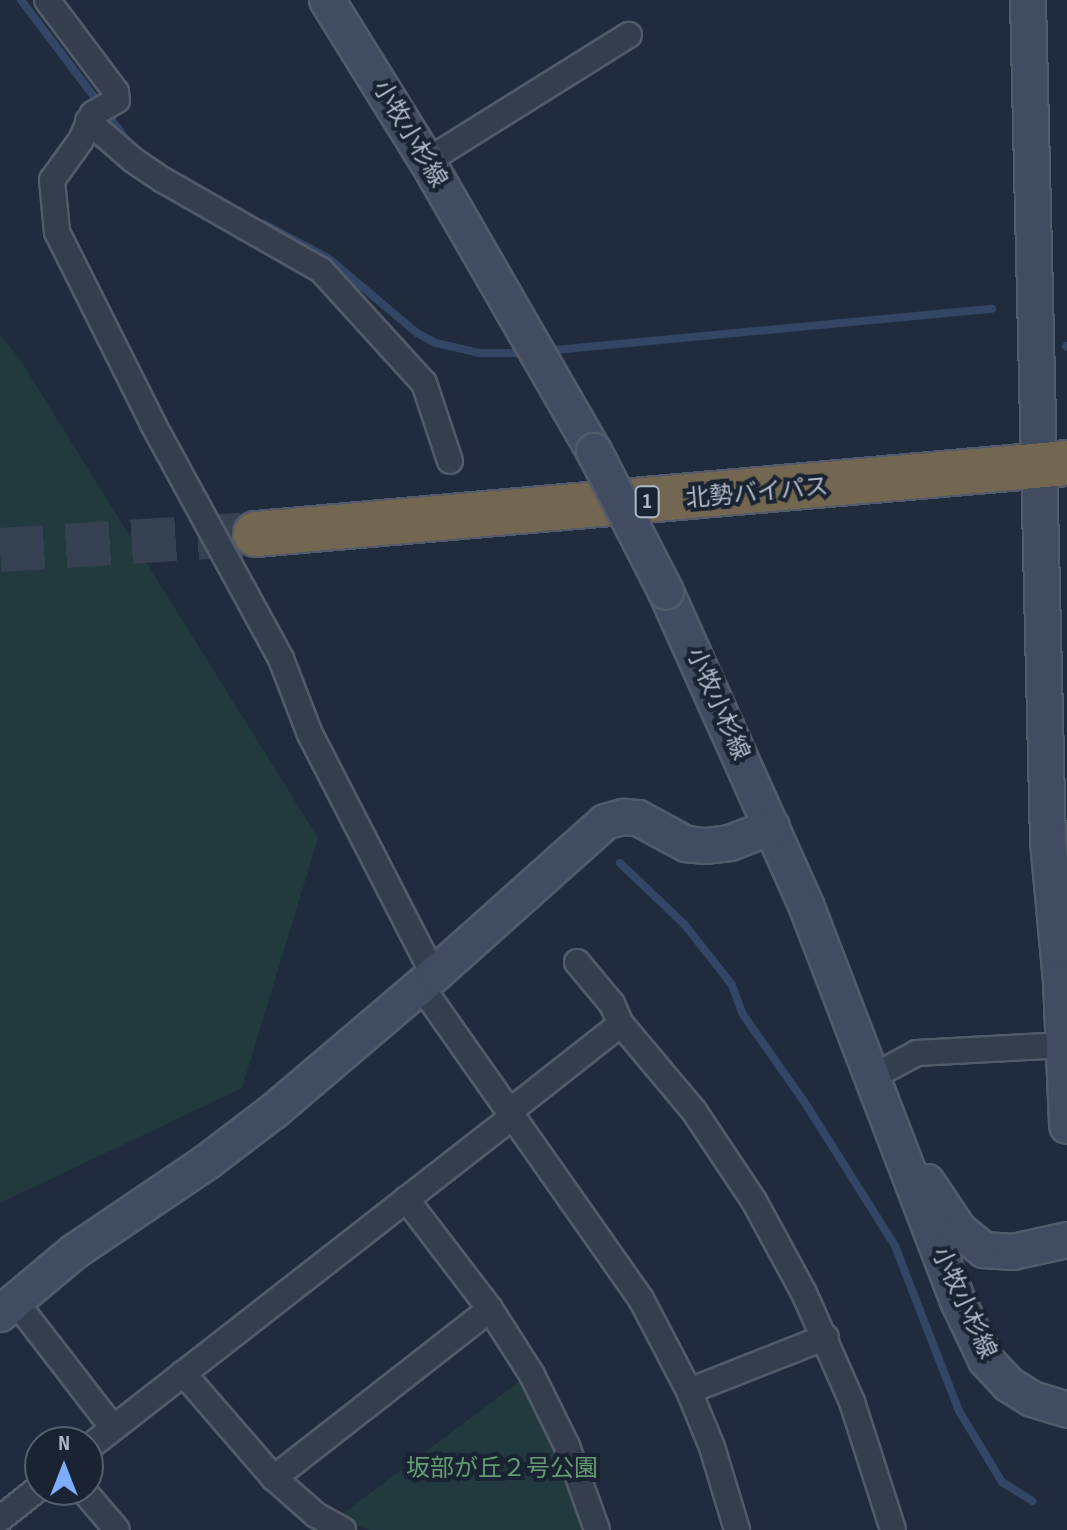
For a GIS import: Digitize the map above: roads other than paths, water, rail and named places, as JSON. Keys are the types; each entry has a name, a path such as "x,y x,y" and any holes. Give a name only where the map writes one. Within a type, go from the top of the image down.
{"highway":[{"name":"北勢バイパス","path":"256,534 1053,465"}],"street":[{"path":"47,0 116,92 117,100 90,117 81,140 52,180 57,232 153,424 281,659 310,734 428,981 510,1115 615,1257 641,1299 689,1391 712,1447 737,1530"},
{"name":"小牧小杉線","path":"327,0 427,161 594,451 666,592 772,827 874,1076 958,1301 986,1360 1008,1384 1032,1399 1067,1410"},
{"path":"1028,0 1053,465 1048,841 1067,1126"},
{"path":"427,161 629,35"},
{"path":"90,117 133,160 163,180 321,270 333,287 424,383 450,461"},
{"path":"113,1428 7,1308 74,1252 207,1162 274,1111 428,981 594,831 623,817 638,818 686,844 706,846 730,843 772,827"},
{"path":"577,962 612,1004 621,1024 694,1111 754,1201 826,1337 861,1429 893,1530"},
{"path":"104,1435 406,1199 621,1024"},
{"path":"874,1076 917,1053 1064,1045"},
{"path":"895,1136 959,1230 984,1250 1013,1252 1067,1240"},
{"path":"406,1199 490,1309 551,1411 584,1487 597,1530"},
{"path":"274,1478 490,1309"},
{"path":"689,1391 826,1337"},
{"path":"183,1373 274,1478 316,1515 343,1530"},
{"path":"0,1519 24,1500"},
{"path":"97,1506 117,1530"}],"waterway":[{"path":"21,0 127,140"},
{"path":"264,224 328,258 417,333 436,343 479,353 523,353"},
{"path":"555,350 992,309"},
{"path":"620,863 685,925 732,985 742,1013 807,1106 895,1246 959,1411 1002,1482 1032,1501"}],"tunnel":[{"path":"0,550 256,534"}],"park label":[{"name":"坂部が丘２号公園","path":"502,1469"}]}
